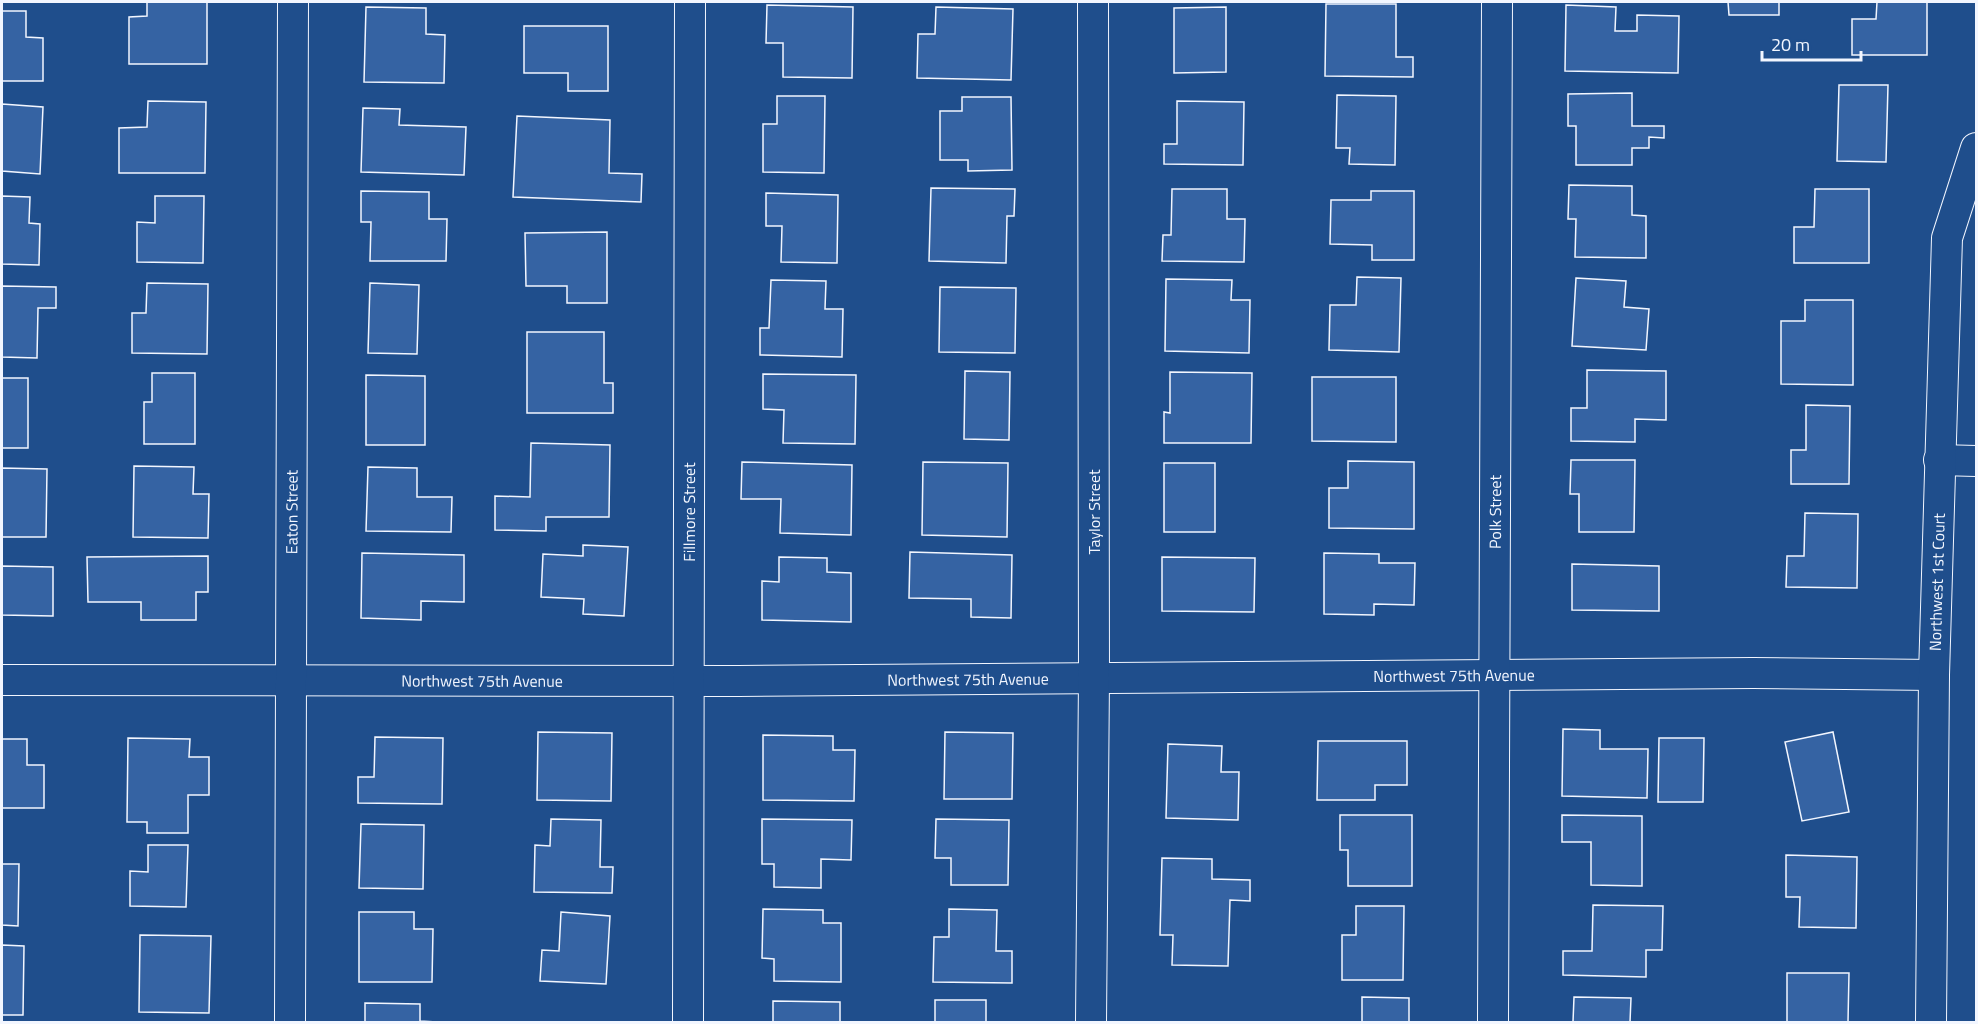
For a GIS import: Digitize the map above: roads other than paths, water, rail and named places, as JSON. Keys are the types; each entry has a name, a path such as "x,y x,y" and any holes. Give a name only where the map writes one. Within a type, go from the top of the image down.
{"street":[{"name":"Eaton Street","path":"290,1023 293,681 292,2"},
{"name":"Fillmore Street","path":"688,1023 690,2"},
{"name":"Taylor Street","path":"1091,1023 1094,678 1093,2"},
{"name":"Polk Street","path":"1493,1023 1497,2"},
{"name":"Northwest 1st Court","path":"1931,1023 1934,675 1947,238 1977,148"},
{"path":"1939,460 1977,461"},
{"name":"Northwest 75th Avenue","path":"2,680 1934,675"}]}
